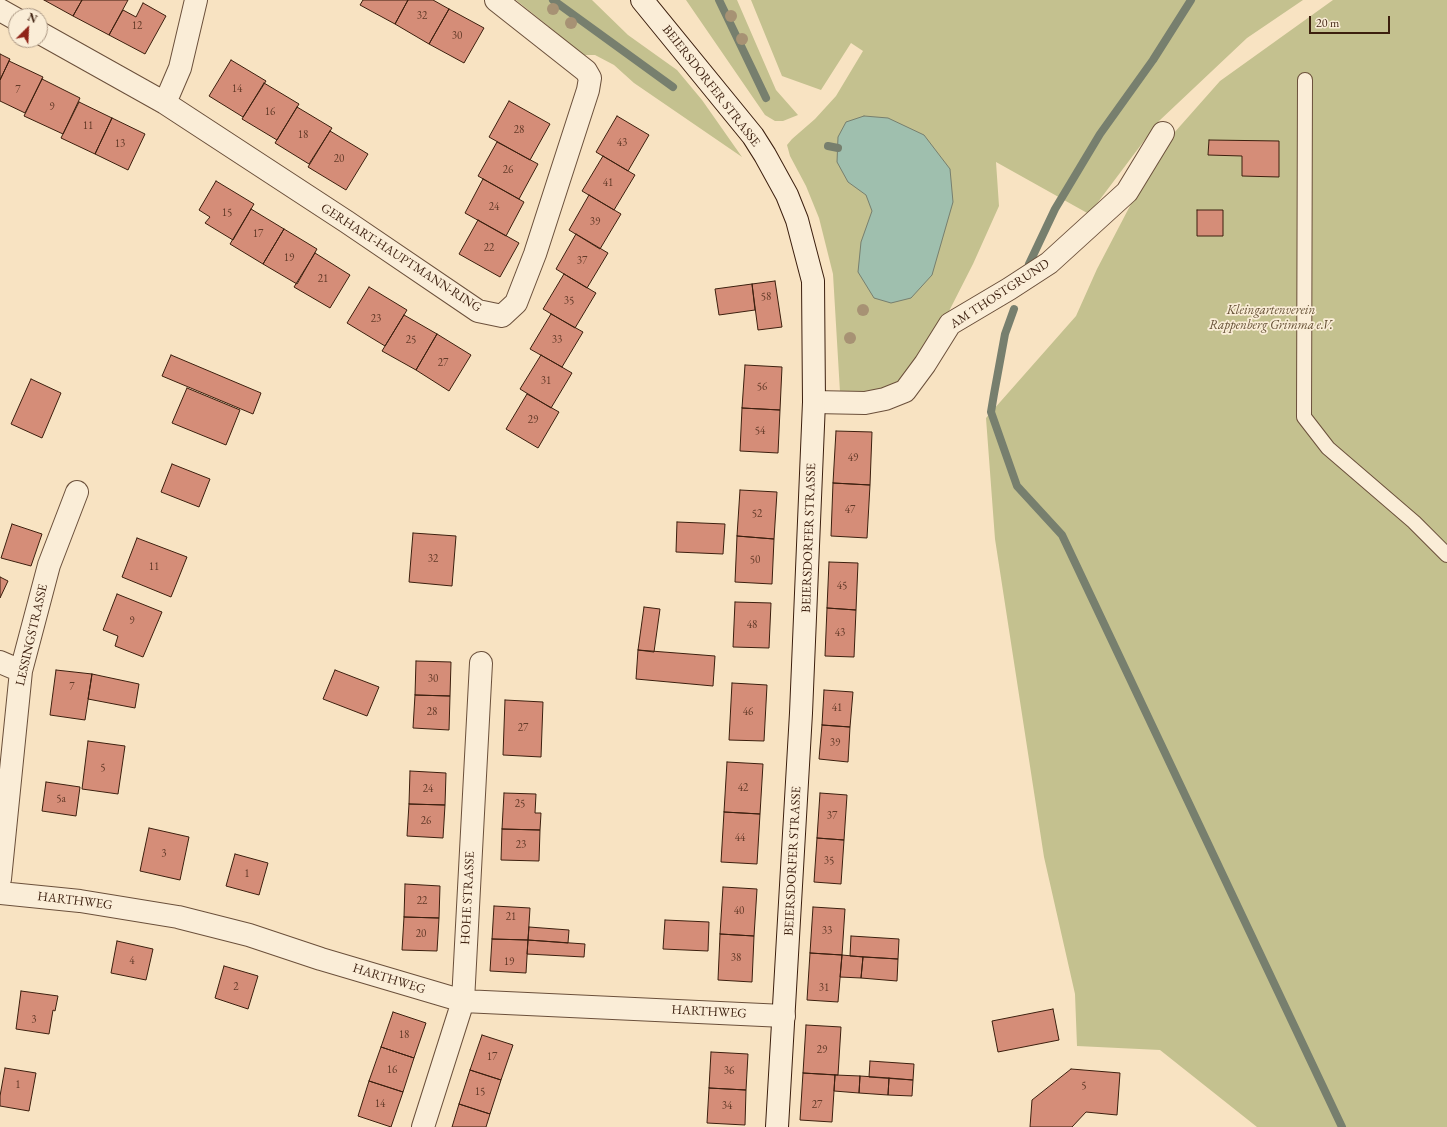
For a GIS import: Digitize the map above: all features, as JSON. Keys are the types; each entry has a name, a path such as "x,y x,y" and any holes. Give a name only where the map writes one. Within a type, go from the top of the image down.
{"street":[{"path":"165,103 180,68 196,0"},
{"name":"GERHART-HAUPTMANN-RING","path":"48,37 165,103 347,222 478,311 502,316 516,303 535,254 588,90 590,78 586,71 496,0"},
{"name":"BEIERSDORFER STRASSE","path":"642,0 753,136 786,195 797,220 813,281 814,402 802,705 777,1127"},
{"name":"AM THOSTGRUND","path":"814,402 865,403 885,399 905,391 925,364 950,324 1049,263 1127,192 1163,133"},
{"name":"LESSINGSTRASSE","path":"0,879 20,671 49,565 77,492"},
{"path":"0,662 20,671"},
{"name":"HOHE STRASSE","path":"423,1127 462,1001 481,663"},
{"name":"HARTHWEG","path":"0,893 80,901 178,916 249,935 321,959 462,1001 784,1016"}],"lane":[{"path":"1305,80 1304,417 1328,448 1414,522 1447,555"}],"green space":[{"path":"516,0 592,0 628,35 677,70 702,100 742,157 634,83 614,65 595,55 579,55 558,34"},
{"path":"686,0 737,0 776,90 798,115 783,121 775,121 765,115"},
{"path":"751,0 1303,0 1247,38 1159,121 1089,214 996,162 999,206 973,264 944,321 910,374 892,388 868,395 840,392 833,274 819,218 806,186 790,156 787,145 815,119 836,96 863,51 851,43 821,90 782,76"},
{"name":"Kleingartenverein Rappenberg Grimma e.V.","path":"1333,0 1447,0 1447,1127 1257,1127 1160,1050 1077,1046 1075,994 1044,857 995,539 986,418 1076,316 1097,269 1143,181 1166,142 1220,81"}],"shaded area":[{"path":"864,116 888,118 924,135 950,169 953,202 932,275 911,298 891,303 874,298 858,272 861,242 872,211 866,195 848,182 837,162 838,137 846,122"}],"building":[{"path":"44,0 82,0 73,16"},
{"path":"82,0 128,0 109,35 73,16"},
{"path":"363,0 408,0 395,24 360,5"},
{"path":"408,0 433,0 449,9 429,44 395,24"},
{"path":"143,3 166,16 145,54 109,35 123,10 136,17"},
{"path":"449,9 484,28 464,63 429,44"},
{"path":"0,54 10,59 0,80"},
{"path":"231,60 266,81 243,117 209,96"},
{"path":"9,61 43,77 25,113 0,101 0,80"},
{"path":"42,79 80,98 63,134 24,116"},
{"path":"264,83 299,104 277,140 242,119"},
{"path":"509,101 550,124 530,160 489,137"},
{"path":"79,102 112,118 95,154 61,138"},
{"path":"297,107 332,128 309,164 275,143"},
{"path":"617,116 649,135 628,171 596,152"},
{"path":"112,118 145,134 128,170 95,154"},
{"path":"330,131 368,154 346,190 308,167"},
{"path":"1209,140 1279,141 1279,177 1242,176 1242,156 1208,155"},
{"path":"497,142 538,164 519,199 478,176"},
{"path":"603,156 635,175 614,210 582,191"},
{"path":"483,179 524,202 506,236 465,213"},
{"path":"216,181 254,204 233,240 205,223 210,217 199,210"},
{"path":"589,195 621,214 600,249 569,230"},
{"path":"251,209 284,229 263,264 230,244"},
{"path":"1197,210 1223,210 1223,236 1197,236"},
{"path":"478,220 519,243 500,277 459,254"},
{"path":"284,229 317,249 297,284 263,264"},
{"path":"576,234 608,253 587,288 556,269"},
{"path":"315,253 350,275 330,308 294,287"},
{"path":"564,274 596,293 575,328 543,309"},
{"path":"775,281 782,327 758,330 752,284"},
{"path":"752,284 755,310 719,315 715,289"},
{"path":"369,287 407,310 385,346 347,323"},
{"path":"551,314 583,332 562,367 530,349"},
{"path":"404,315 437,334 416,370 382,351"},
{"path":"437,334 471,355 449,391 416,370"},
{"path":"171,355 261,393 253,414 162,376"},
{"path":"541,355 572,373 551,408 520,389"},
{"path":"745,365 782,367 780,410 742,408"},
{"path":"31,379 61,393 42,438 11,424"},
{"path":"187,388 240,410 226,445 172,423"},
{"path":"527,394 559,412 538,448 506,429"},
{"path":"742,408 780,410 778,453 740,451"},
{"path":"836,431 872,432 870,485 833,483"},
{"path":"172,464 210,479 199,507 161,492"},
{"path":"833,483 870,485 867,538 831,536"},
{"path":"740,490 777,492 774,539 737,536"},
{"path":"677,522 725,524 723,554 676,552"},
{"path":"12,524 42,534 31,566 1,558"},
{"path":"413,533 456,536 452,586 409,582"},
{"path":"737,536 774,539 772,584 735,582"},
{"path":"137,538 187,557 171,597 122,577"},
{"path":"829,562 858,563 856,610 827,608"},
{"path":"0,577 8,581 0,598"},
{"path":"117,594 162,612 143,657 115,646 118,636 103,630"},
{"path":"735,602 771,603 769,648 733,647"},
{"path":"644,607 660,609 654,652 638,650"},
{"path":"827,608 856,610 854,657 825,656"},
{"path":"638,650 715,656 713,686 636,679"},
{"path":"416,661 451,662 450,696 415,695"},
{"path":"56,670 92,674 85,720 50,715"},
{"path":"335,670 379,687 367,716 323,699"},
{"path":"92,674 139,684 135,708 88,699"},
{"path":"732,683 767,685 764,741 729,740"},
{"path":"824,690 853,692 850,727 822,725"},
{"path":"415,695 450,696 449,730 413,728"},
{"path":"505,700 543,702 541,757 503,755"},
{"path":"822,725 850,727 848,762 819,759"},
{"path":"88,741 125,746 118,794 82,789"},
{"path":"727,762 763,764 760,814 724,812"},
{"path":"410,771 446,773 445,805 409,804"},
{"path":"46,782 80,787 76,816 42,811"},
{"path":"504,793 536,794 535,813 541,813 540,830 502,829"},
{"path":"820,793 847,795 844,840 817,838"},
{"path":"409,804 445,805 443,838 407,836"},
{"path":"724,812 760,814 757,864 721,862"},
{"path":"149,828 189,837 180,880 140,871"},
{"path":"502,829 540,830 539,861 501,860"},
{"path":"817,838 844,840 841,884 814,882"},
{"path":"235,854 268,863 259,895 226,886"},
{"path":"405,884 440,886 439,918 404,917"},
{"path":"723,887 757,889 754,936 720,934"},
{"path":"494,906 530,908 528,940 492,939"},
{"path":"813,907 845,909 842,955 810,953"},
{"path":"404,917 439,918 437,951 402,950"},
{"path":"665,920 709,922 708,951 663,949"},
{"path":"529,927 569,930 568,943 528,940"},
{"path":"720,934 754,936 752,982 718,980"},
{"path":"851,936 899,939 898,959 850,956"},
{"path":"492,939 528,940 526,973 490,971"},
{"path":"528,940 585,944 584,957 527,954"},
{"path":"117,941 153,949 146,980 111,973"},
{"path":"810,953 842,955 838,1002 807,1000"},
{"path":"842,955 863,957 861,978 840,977"},
{"path":"863,957 898,959 897,981 861,978"},
{"path":"224,966 258,976 248,1009 215,998"},
{"path":"21,991 58,996 55,1011 53,1010 49,1034 16,1029"},
{"path":"1053,1009 1059,1040 998,1052 992,1021"},
{"path":"393,1012 426,1023 414,1058 381,1047"},
{"path":"806,1025 841,1027 838,1075 803,1073"},
{"path":"482,1035 513,1045 501,1080 470,1070"},
{"path":"381,1047 414,1058 403,1092 369,1081"},
{"path":"711,1052 748,1054 746,1090 709,1088"},
{"path":"870,1061 914,1064 913,1080 869,1077"},
{"path":"5,1068 36,1073 29,1111 0,1106 0,1096"},
{"path":"1071,1069 1120,1073 1117,1115 1086,1112 1072,1127 1030,1127 1032,1100"},
{"path":"470,1070 501,1080 490,1114 459,1104"},
{"path":"803,1073 835,1075 832,1122 800,1120"},
{"path":"835,1075 860,1076 859,1093 834,1091"},
{"path":"860,1076 889,1078 888,1095 859,1093"},
{"path":"889,1078 913,1080 912,1096 888,1095"},
{"path":"369,1081 403,1092 391,1127 358,1116"},
{"path":"709,1088 746,1090 745,1125 707,1123"},
{"path":"459,1104 490,1114 486,1127 452,1127"}],"waterway":[{"path":"553,0 673,87"},
{"path":"719,0 766,98"},
{"path":"1029,264 1055,209 1100,134 1153,60 1191,0"},
{"path":"828,146 838,148"},
{"path":"1014,309 1005,334 991,412 1017,486 1062,535 1342,1127"}]}
